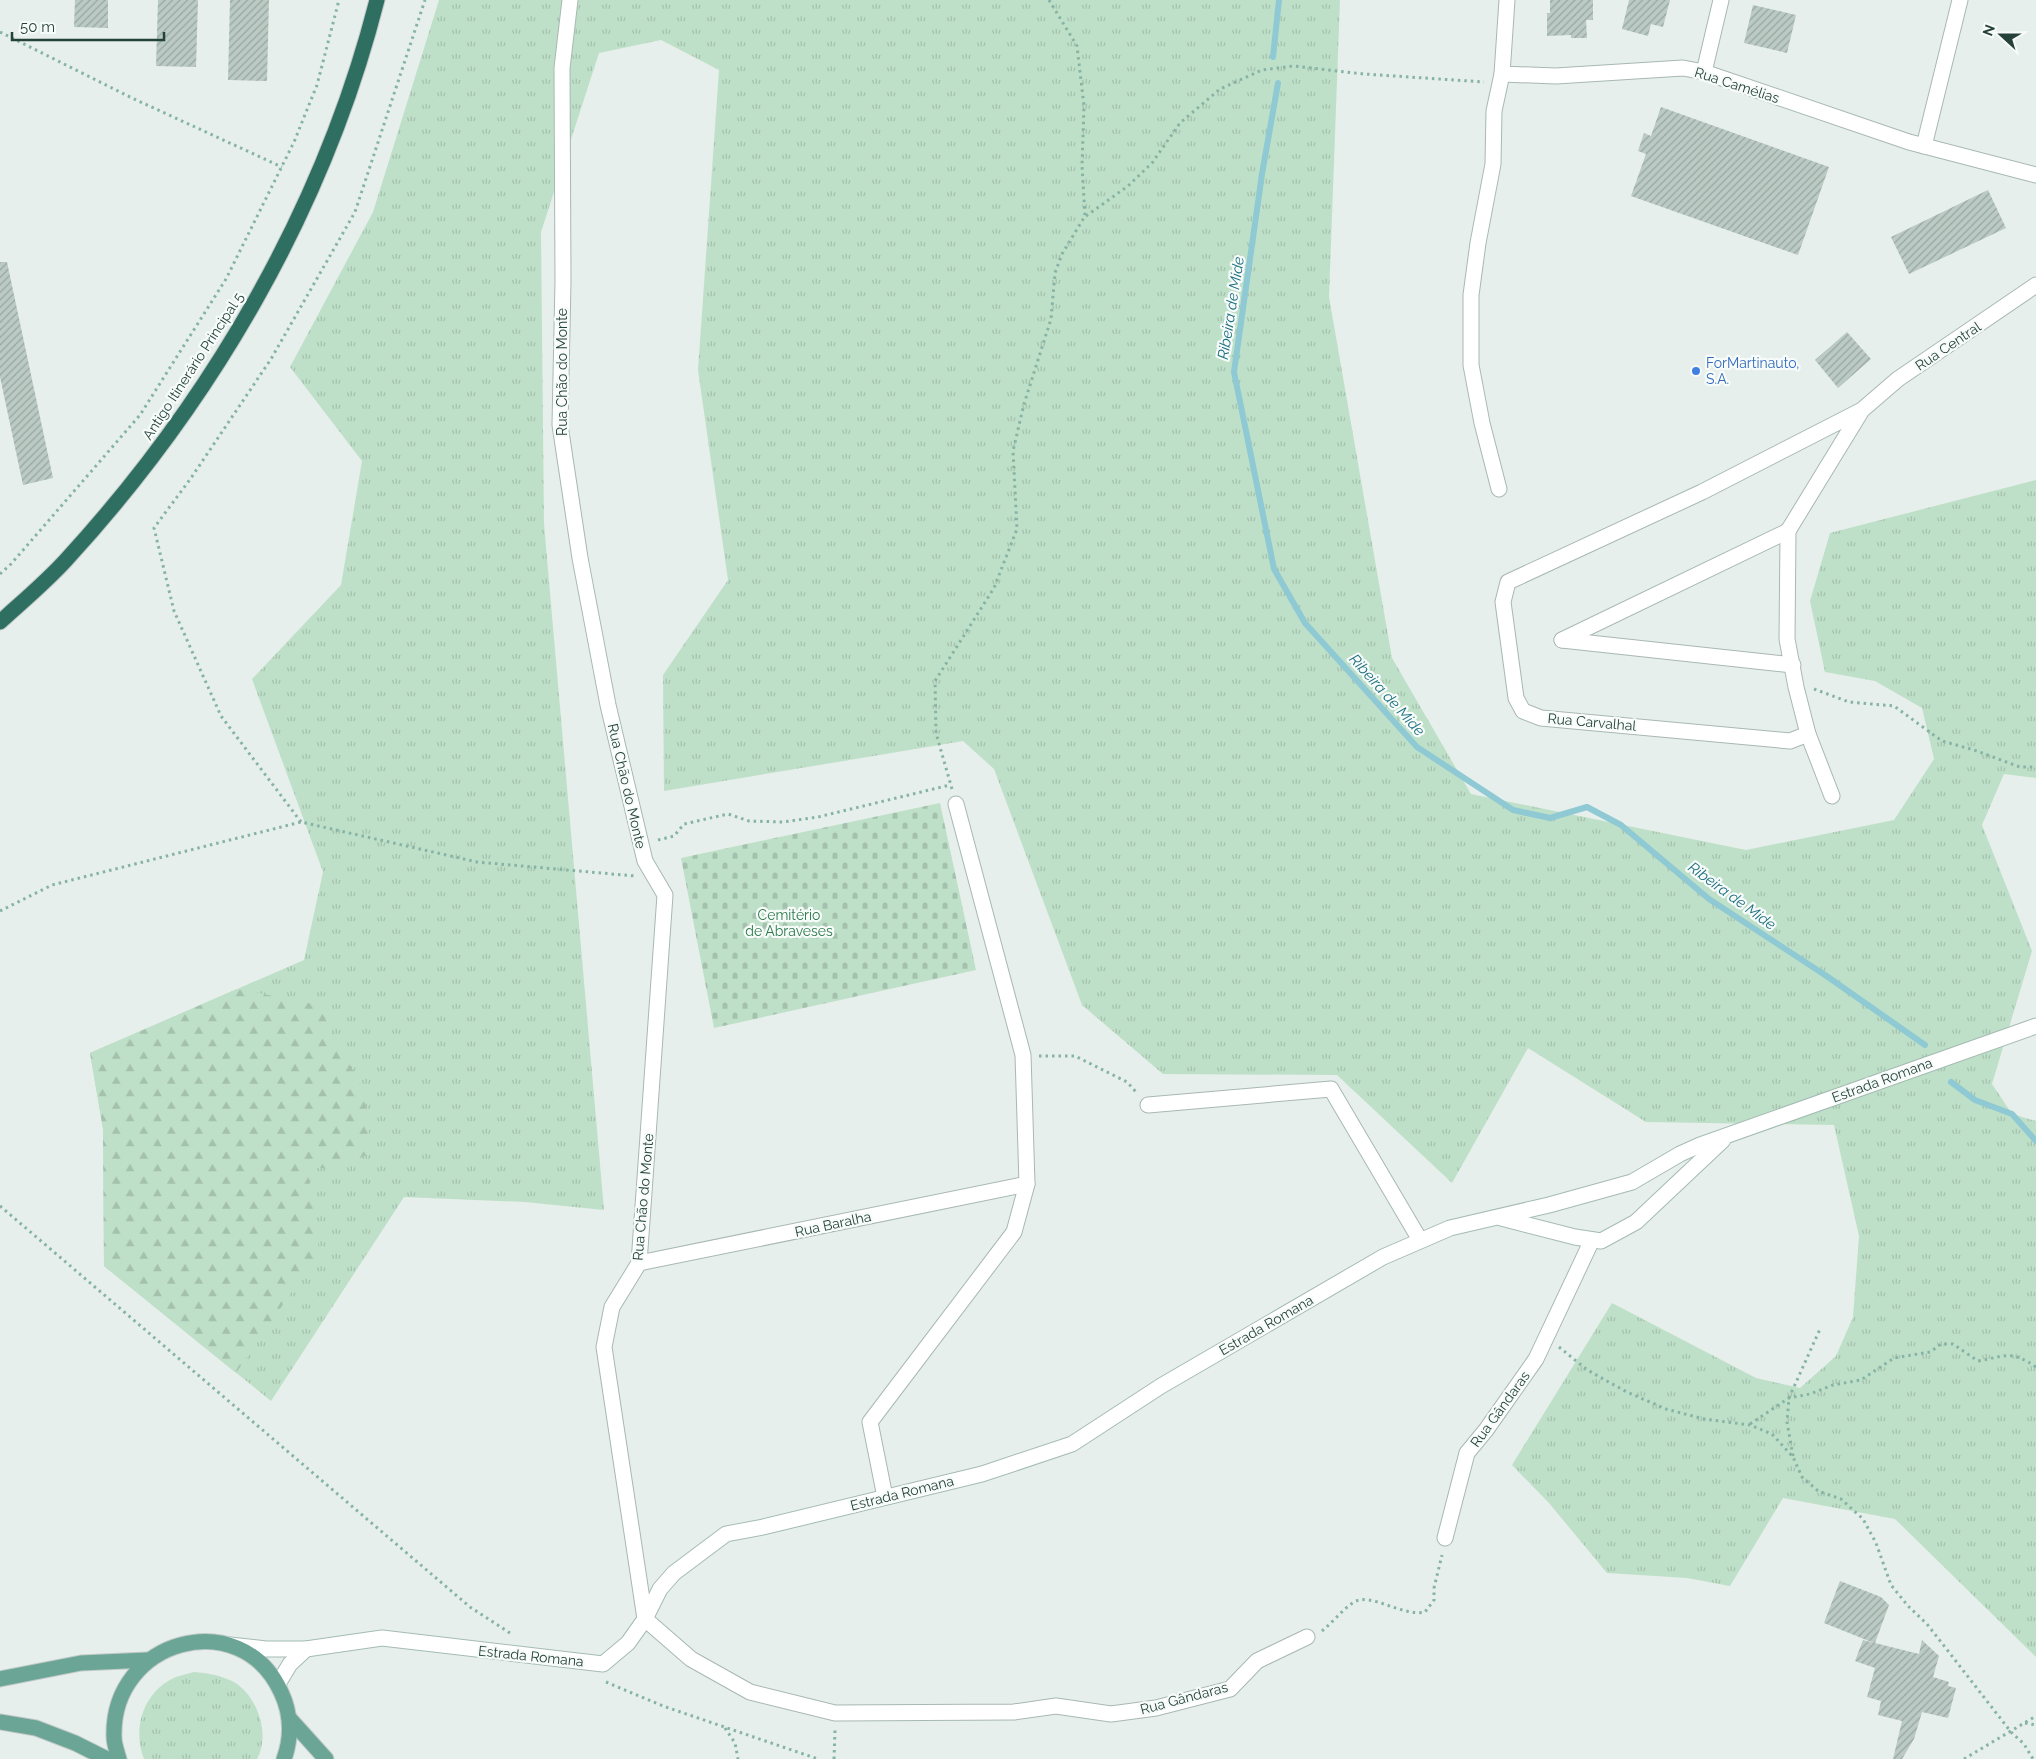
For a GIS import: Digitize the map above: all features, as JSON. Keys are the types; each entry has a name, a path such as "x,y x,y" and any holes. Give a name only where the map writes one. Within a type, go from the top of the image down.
{"highway":[{"name":"Antigo Itinerário Principal 5","path":"0,622 65,560 157,452 250,314 315,182 363,54 377,0"}],"main road":[{"path":"119,1759 114,1738 116,1709 128,1682 147,1660 171,1647 198,1641 226,1644 246,1653 264,1667 278,1684 289,1718 288,1747 284,1759"},
{"path":"0,1679 81,1663 147,1660"},
{"path":"289,1718 326,1759"},
{"path":"0,1722 36,1728 75,1743 107,1759"}],"street":[{"name":"Rua Chão do Monte","path":"570,0 562,68 563,281 560,425 581,567 608,705 645,861 665,895 639,1263 612,1307 604,1347 646,1619"},
{"path":"1499,489 1482,423 1471,365 1471,295 1478,243 1493,164 1494,111 1500,78 1507,0"},
{"path":"1704,72 1721,0"},
{"path":"1924,146 1960,0"},
{"name":"Rua Camélias","path":"1500,78 1683,68 1704,72 1924,146 2036,174"},
{"name":"Rua Central","path":"1862,410 1898,379 2036,285"},
{"path":"1832,796 1808,734 1796,687 1787,639 1788,531 1862,410"},
{"name":"Rua Carvalhal","path":"1808,734 1790,741 1541,718 1523,711 1516,698 1503,602 1508,582 1702,492 1862,410"},
{"path":"1788,531 1562,640 1793,666"},
{"path":"886,1498 870,1422 1014,1232 1027,1184 1023,1055 956,804"},
{"name":"Estrada Romana","path":"226,1644 266,1649 306,1649 382,1638 603,1664 628,1643 646,1619 660,1589 674,1572 726,1534 763,1527 982,1474 1072,1444 1161,1386 1383,1256 1450,1228 1549,1205 1632,1182 1680,1154 1728,1135 2036,1026"},
{"path":"1148,1105 1331,1089 1420,1240"},
{"name":"Estrada Romana","path":"1497,1217 1575,1238 1601,1241 1636,1222 1728,1135"},
{"name":"Rua Baralha","path":"639,1263 1027,1184"},
{"name":"Rua Gândaras","path":"1445,1538 1468,1453 1536,1359 1592,1240"},
{"name":"Rua Gândaras","path":"646,1619 691,1659 750,1692 835,1713 1014,1712 1056,1706 1111,1714 1156,1708 1230,1689 1257,1661 1307,1637"},
{"path":"278,1684 290,1664 306,1649"}],"path":[{"path":"0,574 11,564 140,415 226,279 294,142 317,85 339,0"},
{"path":"302,822 221,716 174,611 154,528 191,478 271,360 355,212 424,0"},
{"path":"1049,0 1077,46 1084,106 1082,166 1085,216"},
{"path":"0,32 132,98 282,167"},
{"path":"956,804 936,733 935,681 994,588 1016,530 1013,451 1024,404 1051,319 1054,273 1062,254 1085,216 1134,180 1152,163 1180,123 1220,89 1262,70 1292,66 1364,74 1500,78"},
{"path":"1796,687 1811,688 1849,702 1894,706 1942,741 1974,750 2020,767 2036,767"},
{"path":"640,844 674,836 684,824 728,814 749,821 783,822 818,817 950,785"},
{"path":"0,911 52,885 302,822 477,862 655,878"},
{"path":"1023,1055 1076,1056 1127,1082 1148,1105"},
{"path":"0,1206 470,1607 518,1638"},
{"path":"1820,1328 1789,1398 1787,1422 1793,1457 1802,1477 1818,1491 1841,1499 1863,1519 1876,1543 1892,1586 1908,1606 1928,1624 2011,1732 2024,1744 2033,1759"},
{"path":"1545,1339 1564,1350 1586,1369 1627,1392 1666,1408 1696,1417 1750,1425 1772,1434 1793,1457"},
{"path":"1750,1425 1789,1398 1810,1394 1833,1385 1861,1380 1894,1358 1930,1352 1941,1344 1952,1344 1978,1361 2004,1355 2016,1355 2036,1367"},
{"path":"1307,1637 1321,1631 1354,1602 1364,1598 1409,1613 1425,1612 1434,1600 1434,1588 1445,1538"},
{"path":"604,1681 663,1706 818,1759"},
{"path":"834,1759 835,1713"},
{"path":"1964,1759 2036,1716"},
{"path":"2024,1723 2036,1725"},
{"path":"725,1727 735,1743 738,1759"}],"green space":[{"path":"439,0 1340,0 1329,297 1392,658 1471,794 1746,850 1894,820 1934,759 1922,708 1875,681 1825,672 1810,601 1830,533 2036,480 2036,778 2004,774 1982,825 2032,951 1992,1084 2012,1114 2036,1121 2036,1657 1895,1519 1783,1498 1730,1586 1687,1578 1607,1573 1549,1503 1512,1465 1612,1303 1756,1378 1800,1388 1836,1356 1853,1317 1859,1236 1834,1125 1646,1122 1528,1048 1452,1183 1337,1075 1163,1074 1082,1005 994,769 963,741 664,791 663,675 728,580 698,370 719,70 661,40 599,53 541,232 544,524 604,1210 525,1202 404,1197 271,1401 104,1266 103,1129 90,1053 304,960 323,872 252,679 341,585 362,461 290,367 373,212"},
{"name":"Cemitério de Abraveses","path":"940,803 976,970 714,1028 681,858"},
{"path":"237,989 318,1005 364,1091 371,1153 335,1170 306,1166 314,1204 319,1252 236,1373 104,1266 103,1129 90,1053"},
{"path":"194,1672 232,1681 248,1695 255,1705 262,1727 263,1738 257,1759 144,1759 139,1736 143,1712 148,1701 155,1691 165,1683 176,1677"}],"building":[{"path":"75,0 108,0 108,28 74,27"},
{"path":"158,0 198,0 196,67 156,66"},
{"path":"230,0 269,0 267,81 228,80"},
{"path":"1550,0 1593,0 1593,20 1586,20 1587,38 1571,38 1571,35 1547,36 1547,13 1550,13"},
{"path":"1629,0 1670,0 1663,27 1651,24 1648,36 1622,29"},
{"path":"1753,5 1796,15 1787,53 1744,43"},
{"path":"1661,107 1829,167 1798,255 1631,196 1646,154 1638,151 1644,133 1651,136"},
{"path":"1988,190 2006,228 1909,274 1891,237"},
{"path":"0,262 7,262 53,478 23,485 0,377"},
{"path":"1847,332 1871,359 1838,388 1815,360"},
{"path":"1840,1581 1881,1597 1889,1605 1875,1643 1919,1654 1922,1640 1939,1656 1933,1677 1949,1682 1948,1686 1956,1688 1948,1718 1922,1712 1914,1739 1902,1759 1893,1759 1902,1721 1878,1715 1881,1701 1867,1697 1875,1668 1855,1661 1863,1640 1874,1643 1824,1623"}],"waterway":[{"name":"Ribeira de Mide","path":"1273,57 1279,0"},
{"name":"Ribeira de Mide","path":"1278,83 1262,174 1234,372 1274,569 1305,623 1417,747 1513,810 1550,818 1587,807 1621,825 1709,899 1828,977 1925,1045"},
{"name":"Ribeira de Mide","path":"1951,1082 1975,1100 2012,1114 2036,1141"}],"place":[{"name":"ForMartinauto, S.A.","path":"1696,371"}]}
